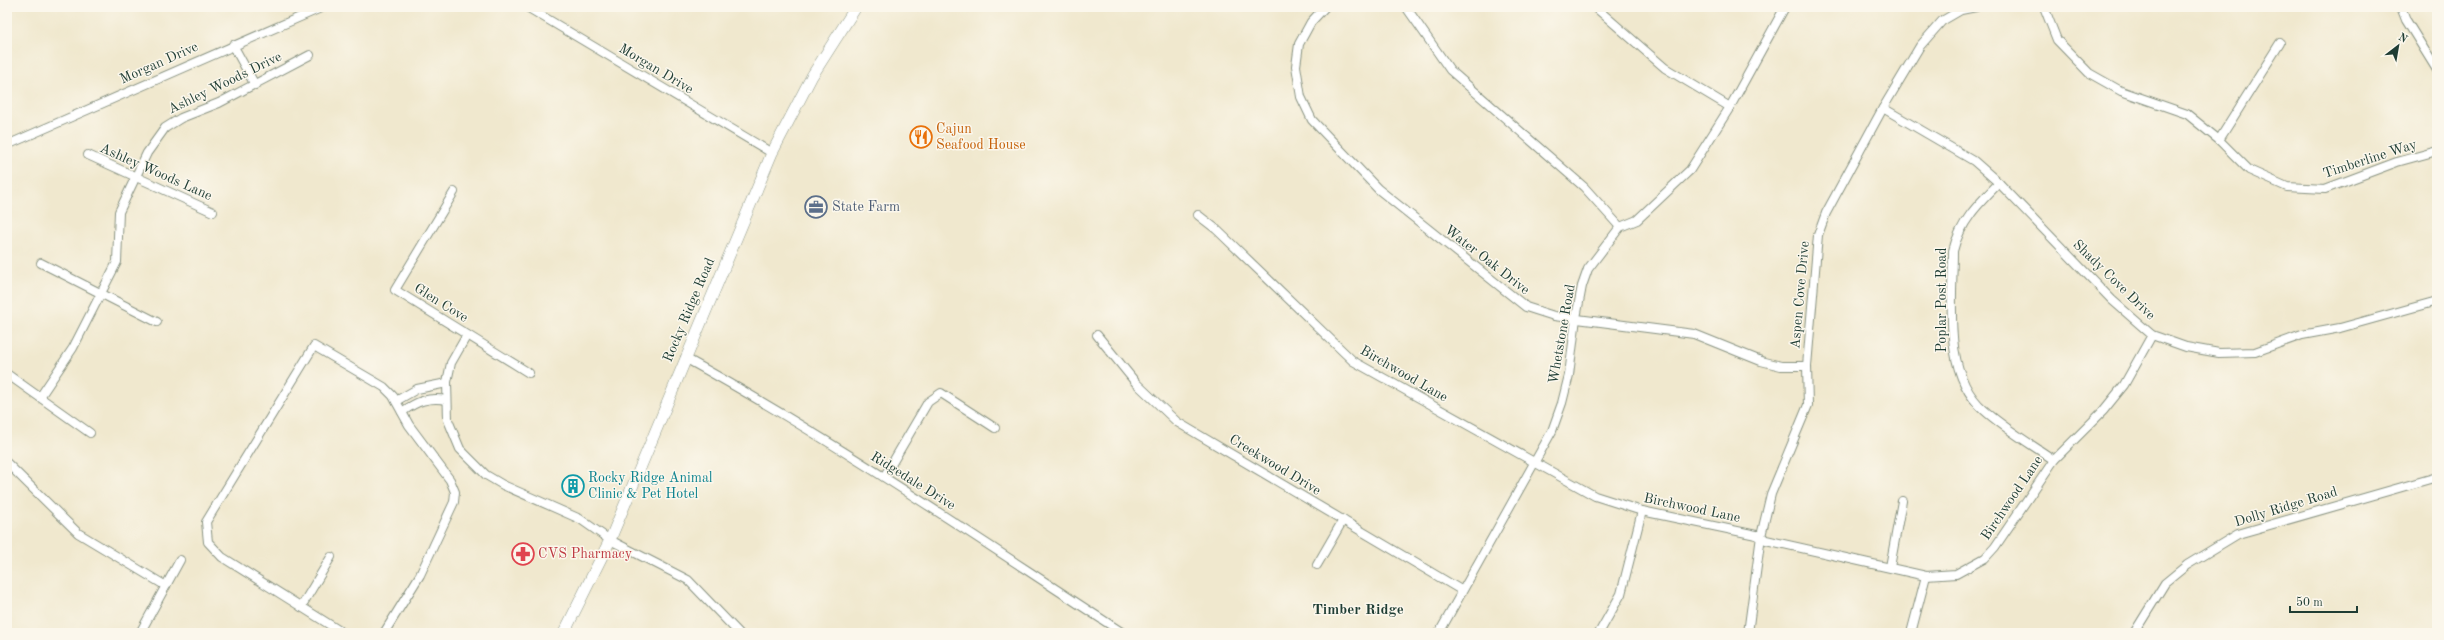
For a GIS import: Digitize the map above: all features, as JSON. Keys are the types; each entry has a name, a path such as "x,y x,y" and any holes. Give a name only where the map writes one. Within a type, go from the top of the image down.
{"main road":[{"name":"Rocky Ridge Road","path":"564,633 610,540 772,153 812,76 856,7"}],"street":[{"name":"Morgan Drive","path":"7,145 323,7"},
{"name":"Morgan Drive","path":"527,7 772,153"},
{"name":"Water Oak Drive","path":"1325,7 1311,22 1299,44 1296,66 1301,97 1312,120 1378,189 1526,307 1554,316 1694,334 1761,361 1781,366 1807,366"},
{"path":"1406,7 1450,70 1584,187 1620,227"},
{"path":"1595,7 1665,68 1730,107"},
{"name":"Whetstone Road","path":"1439,633 1461,590 1552,431 1562,403 1569,375 1576,318 1582,286 1588,269 1620,227 1637,220 1690,170 1730,107 1785,7"},
{"name":"Aspen Cove Drive","path":"1748,633 1762,536 1771,494 1808,405 1807,366 1818,235 1826,213 1883,108 1920,46 1942,21 1961,10 1976,7"},
{"name":"Timberline Way","path":"2044,7 2058,40 2089,73 2120,91 2186,114 2219,140 2249,170 2287,187 2325,189 2397,162 2437,151"},
{"path":"2401,7 2406,20 2437,70"},
{"path":"2219,140 2280,43"},
{"path":"233,45 255,85"},
{"name":"Ashley Woods Drive","path":"40,397 73,348 117,262 119,212 147,153 165,128 180,118 220,104 310,55"},
{"name":"Shady Cove Drive","path":"1883,108 1974,161 1999,183 2112,300 2152,335 2186,347 2219,353 2255,352 2302,335 2340,328 2437,301"},
{"name":"Ashley Woods Lane","path":"88,155 213,212"},
{"name":"Poplar Post Road","path":"1999,183 1969,213 1956,238 1953,251 1953,352 1962,381 1983,410 2054,460"},
{"name":"Glen Cove","path":"454,192 395,290 529,373"},
{"name":"Birchwood Lane","path":"1198,215 1216,228 1352,361 1595,496 1642,511 1762,536 1766,540 1926,576 1956,574 1985,558 1995,547 2054,460 2103,411 2124,385 2152,335"},
{"path":"41,263 157,322"},
{"path":"467,335 451,363 447,384 448,420 453,436 460,449 474,465 503,485 580,519 610,540 688,580 739,633"},
{"name":"Creekwood Drive","path":"1098,335 1136,383 1177,422 1461,590"},
{"path":"343,633 222,557 208,542 206,522 314,346 384,387 396,401 402,412 450,480 455,492 454,502 420,575 384,633"},
{"name":"Ridgedale Drive","path":"685,358 755,397 884,477 1123,633"},
{"path":"7,374 40,397 54,409 90,433"},
{"path":"396,401 417,389 447,384"},
{"path":"884,477 928,402 940,393 995,428"},
{"path":"402,412 414,403 430,398 447,400"},
{"path":"7,463 78,533 166,586"},
{"name":"Dolly Ridge Road","path":"2134,633 2165,583 2187,565 2238,534 2437,477"},
{"path":"1890,567 1902,501"},
{"path":"1599,633 1621,594 1642,511"},
{"path":"1317,565 1343,520"},
{"path":"301,607 331,557"},
{"path":"140,633 180,560"},
{"path":"1911,633 1926,576"}],"place":[{"name":"Cajun Seafood House","path":"921,137"},
{"name":"State Farm","path":"816,207"},
{"name":"Rocky Ridge Animal Clinic & Pet Hotel","path":"573,486"},
{"name":"CVS Pharmacy","path":"523,554"}],"district":[{"name":"Timber Ridge","path":"1358,610"}]}
